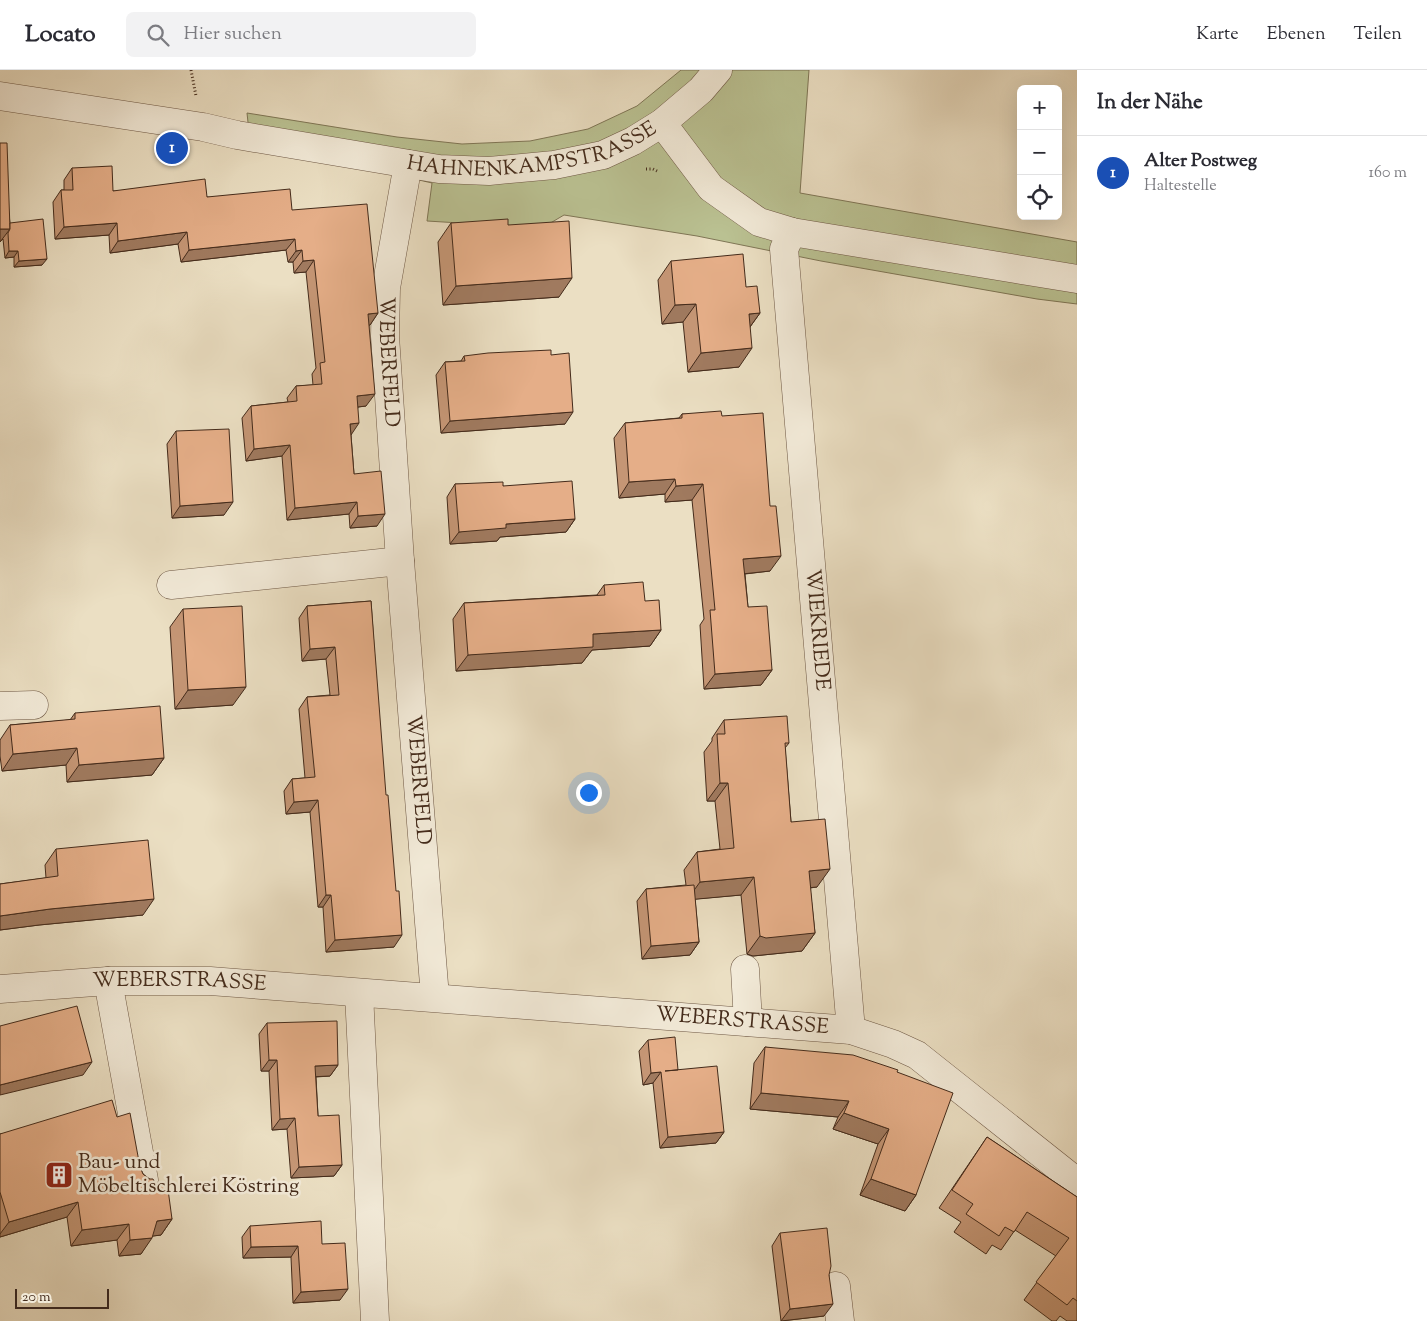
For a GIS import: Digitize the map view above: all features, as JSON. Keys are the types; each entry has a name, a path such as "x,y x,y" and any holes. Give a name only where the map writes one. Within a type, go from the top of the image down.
{"street":[{"path":"662,123 701,90 718,70"},
{"name":"HAHNENKAMPSTRASSE","path":"0,96 203,127 238,135 438,169 489,171 554,165 603,155 633,142 662,123 711,188 759,222 792,232 1077,279"},
{"name":"WEBERFELD","path":"408,164 386,288 385,336 400,561 435,997"},
{"name":"WIEKRIEDE","path":"792,232 784,249 851,1030"},
{"path":"171,585 400,561"},
{"path":"0,706 34,705"},
{"path":"745,969 748,1022"},
{"path":"108,981 144,1180"},
{"name":"WEBERSTRASSE","path":"0,989 108,981 210,981 851,1030 893,1044 917,1055 1077,1182"},
{"path":"359,992 375,1321"},
{"path":"836,1286 840,1321"}],"path":[{"path":"191,70 197,103"}],"green space":[{"path":"681,70 809,70 800,193 1077,242 1077,304 1037,299 821,261 697,236 564,215 542,228 427,221 432,183 250,141 247,113 397,137 462,144 530,141 588,129 637,106"}],"building":[{"path":"0,143 7,143 10,229 0,229"},
{"path":"112,166 113,191 205,179 207,197 290,189 292,210 367,204 378,313 368,314 375,394 357,396 359,423 350,424 354,474 381,471 385,514 358,516 357,502 295,508 290,445 254,449 251,406 297,401 296,386 322,384 320,363 325,362 314,260 303,261 302,250 296,251 295,239 189,250 187,232 118,241 117,223 64,227 61,190 73,190 72,168"},
{"path":"43,219 47,259 19,261 18,251 9,251 8,233 10,223"},
{"path":"508,219 508,225 569,221 572,278 456,286 451,223"},
{"path":"743,254 746,287 757,286 760,313 749,314 752,348 701,353 696,304 675,305 671,261"},
{"path":"551,350 551,355 569,353 573,412 450,421 445,362 465,361 464,356 488,353"},
{"path":"721,411 722,416 763,413 770,506 776,506 781,556 743,559 748,607 767,606 772,670 715,674 710,610 715,610 703,484 676,486 675,479 629,482 625,423 682,418 682,414"},
{"path":"229,429 233,502 180,506 176,431"},
{"path":"572,481 575,519 506,524 506,528 459,532 455,484 503,482 503,486"},
{"path":"643,582 645,601 659,600 661,630 593,634 593,647 468,655 464,603 605,595 604,585"},
{"path":"371,601 386,795 388,795 396,891 399,891 402,935 335,940 331,895 326,895 318,800 294,802 292,779 315,777 307,697 339,695 335,647 310,649 307,606"},
{"path":"242,606 246,687 188,690 183,609"},
{"path":"160,706 164,758 79,765 77,748 13,754 10,725 75,719 75,713"},
{"path":"787,716 789,743 785,743 791,822 825,819 830,869 809,871 815,933 766,938 760,936 754,877 700,882 697,852 734,848 728,783 720,783 717,734 725,734 724,720"},
{"path":"148,840 154,899 0,916 0,884 58,876 56,849"},
{"path":"694,885 699,942 651,946 646,889"},
{"path":"77,1006 92,1062 0,1085 0,1026"},
{"path":"337,1021 338,1065 315,1066 318,1116 339,1115 342,1165 299,1167 295,1118 280,1119 277,1060 269,1060 267,1023"},
{"path":"675,1037 678,1070 717,1066 724,1132 668,1137 661,1072 651,1073 648,1040"},
{"path":"765,1047 853,1055 898,1070 897,1072 953,1093 916,1195 871,1179 889,1129 844,1113 849,1101 761,1093"},
{"path":"112,1100 117,1117 130,1113 143,1174 149,1179 153,1179 155,1183 167,1182 172,1219 157,1221 152,1238 130,1240 129,1224 82,1230 78,1202 9,1222 0,1192 0,1134"},
{"path":"987,1137 1077,1197 1077,1301 1073,1298 1067,1305 1036,1282 1069,1238 1027,1212 1014,1232 1005,1227 999,1236 966,1214 973,1204 952,1190"},
{"path":"321,1221 322,1244 345,1243 348,1289 301,1292 298,1246 251,1247 250,1226"},
{"path":"827,1228 831,1266 829,1275 833,1304 790,1309 780,1233"}],"place":[{"name":"Alter Postweg","path":"172,148"},
{"name":"Bau- und Möbeltischlerei Köstring","path":"59,1175"}]}
